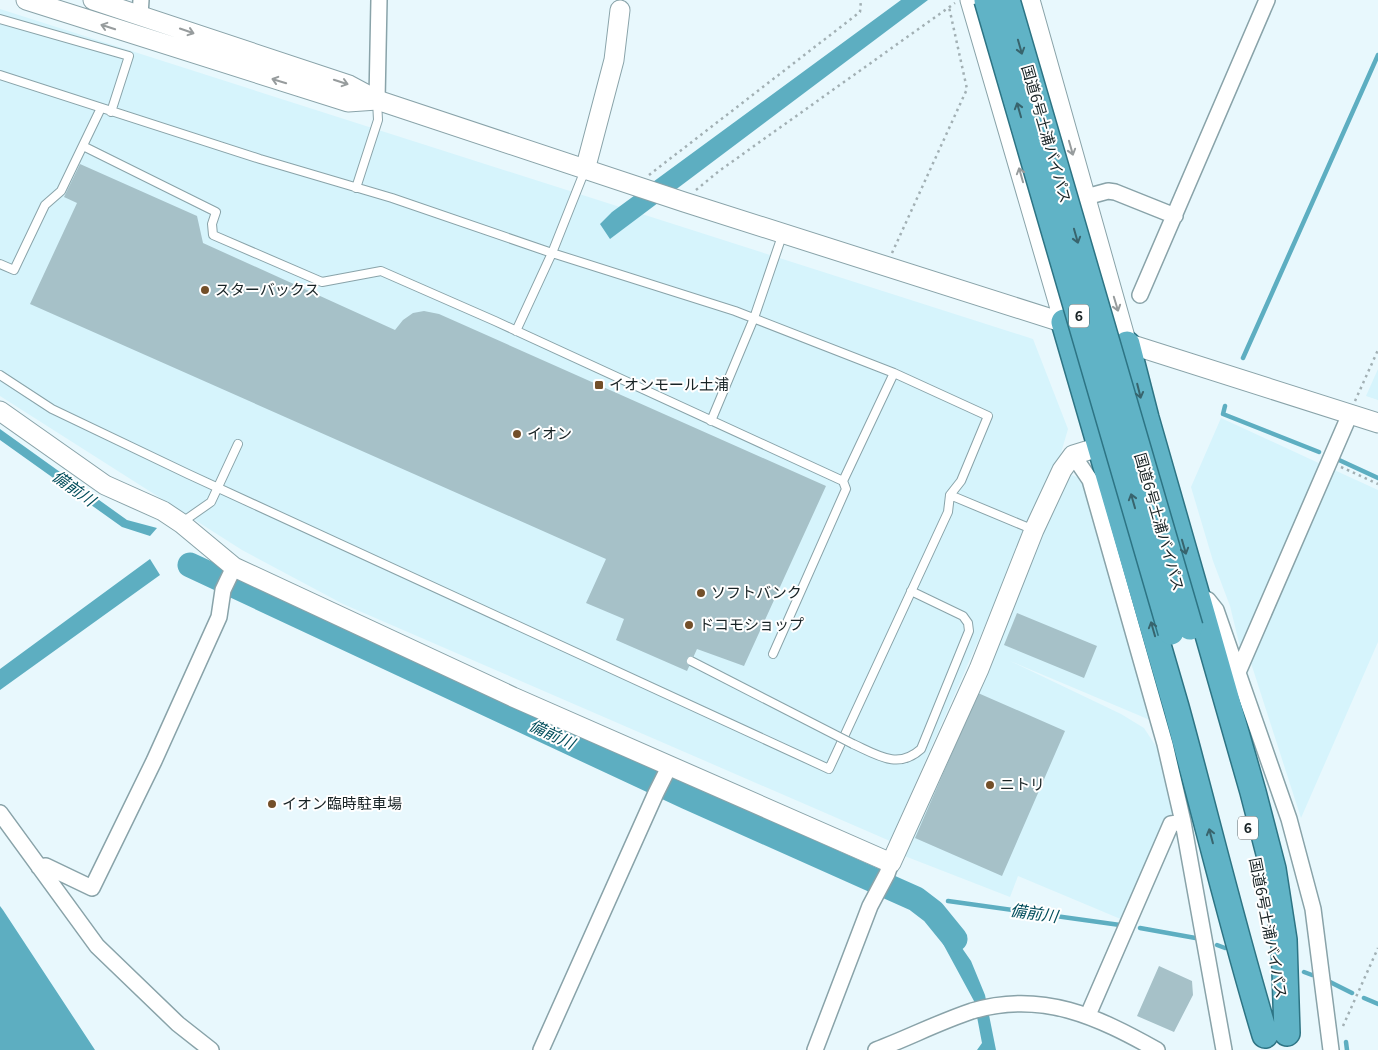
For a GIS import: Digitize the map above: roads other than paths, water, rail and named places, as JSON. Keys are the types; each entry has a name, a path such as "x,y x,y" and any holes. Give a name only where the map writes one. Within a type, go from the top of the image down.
{"highway":[{"name":"国道6号土浦バイパス","path":"975,0 1180,630 1246,821 1266,907 1277,1042"},
{"name":"国道6号土浦バイパス","path":"1007,0 1180,630"},
{"path":"1064,322 1176,706 1227,893 1244,966 1277,1042"},
{"path":"1127,344 1146,418 1198,595 1273,868 1284,940 1277,1042"}],"street":[{"path":"26,0 348,102 377,100"},
{"path":"93,0 140,8 349,85 377,100 585,170 1378,423"},
{"path":"377,100 379,0"},
{"path":"975,0 1032,212 1064,322"},
{"path":"1030,0 1127,344"},
{"path":"1140,295 1267,0"},
{"path":"585,170 614,60 620,5"},
{"path":"1032,212 1108,191 1115,192 1174,216"},
{"path":"0,411 105,485 163,511 182,523 228,578 513,697 667,771 889,868"},
{"path":"1239,670 1350,414"},
{"path":"815,1050 870,906 979,669 1034,530 1062,470 1073,455 1125,440 1140,431 1146,418"},
{"path":"1073,455 1090,480 1166,744 1183,822 1224,1050"},
{"path":"39,867 46,866 92,888 154,762 219,617 228,578"},
{"path":"1198,595 1208,600 1216,610 1239,670 1289,819 1313,909 1330,1043"},
{"path":"540,1050 667,771"},
{"path":"0,813 97,946 178,1024 211,1050"},
{"path":"1088,1015 1171,824 1183,822"},
{"path":"876,1050 973,1011 1034,1003 1062,1006 1088,1015 1158,1050"}],"lane":[{"path":"0,19 129,56 111,112"},
{"path":"0,75 111,112 356,188 754,318 894,373 988,416 961,481 950,495 948,512 829,769 52,409 0,375"},
{"path":"356,188 378,120 377,100"},
{"path":"0,264 14,270 45,205 61,191 101,108"},
{"path":"83,146 216,212 212,224 212,236 322,282 381,271 843,481 846,489 773,654"},
{"path":"516,331 552,253 585,170"},
{"path":"711,421 754,318 782,233"},
{"path":"843,481 894,373"},
{"path":"182,523 211,502 238,444"},
{"path":"950,495 1034,530"},
{"path":"691,661 886,759 899,760 912,756 921,749 969,631 968,623 963,616 911,591"}],"water":[{"path":"901,0 928,0 610,239 600,224 612,212"},
{"path":"0,429 127,520 157,528 150,536 122,527 0,440"},
{"path":"150,559 160,575 0,690 0,669"},
{"path":"0,906 3,910 95,1050 0,1050"},
{"path":"937,912 971,961 985,995 996,1050 977,1050 982,1043 974,1001 929,918"}],"waterway":[{"path":"1243,358 1378,55"},
{"path":"1225,406 1223,414 1319,452"},
{"path":"1339,460 1378,478"},
{"name":"備前川","path":"190,565 687,797 916,899 933,912 955,939"},
{"name":"備前川","path":"948,901 1120,925"},
{"name":"備前川","path":"1140,928 1201,939"},
{"name":"備前川","path":"1217,945 1225,948"},
{"name":"備前川","path":"1304,972 1312,975"},
{"name":"備前川","path":"1326,980 1352,993"},
{"name":"備前川","path":"1364,998 1378,1004"},
{"path":"1346,1042 1347,1050"}],"place":[{"name":"スターバックス","path":"205,290"},
{"name":"イオンモール土浦","path":"599,385"},
{"name":"イオン","path":"517,434"},
{"name":"ソフトバンク","path":"701,593"},
{"name":"ドコモショップ","path":"689,625"},
{"name":"ニトリ","path":"990,785"},
{"name":"イオン臨時駐車場","path":"272,804"}]}
